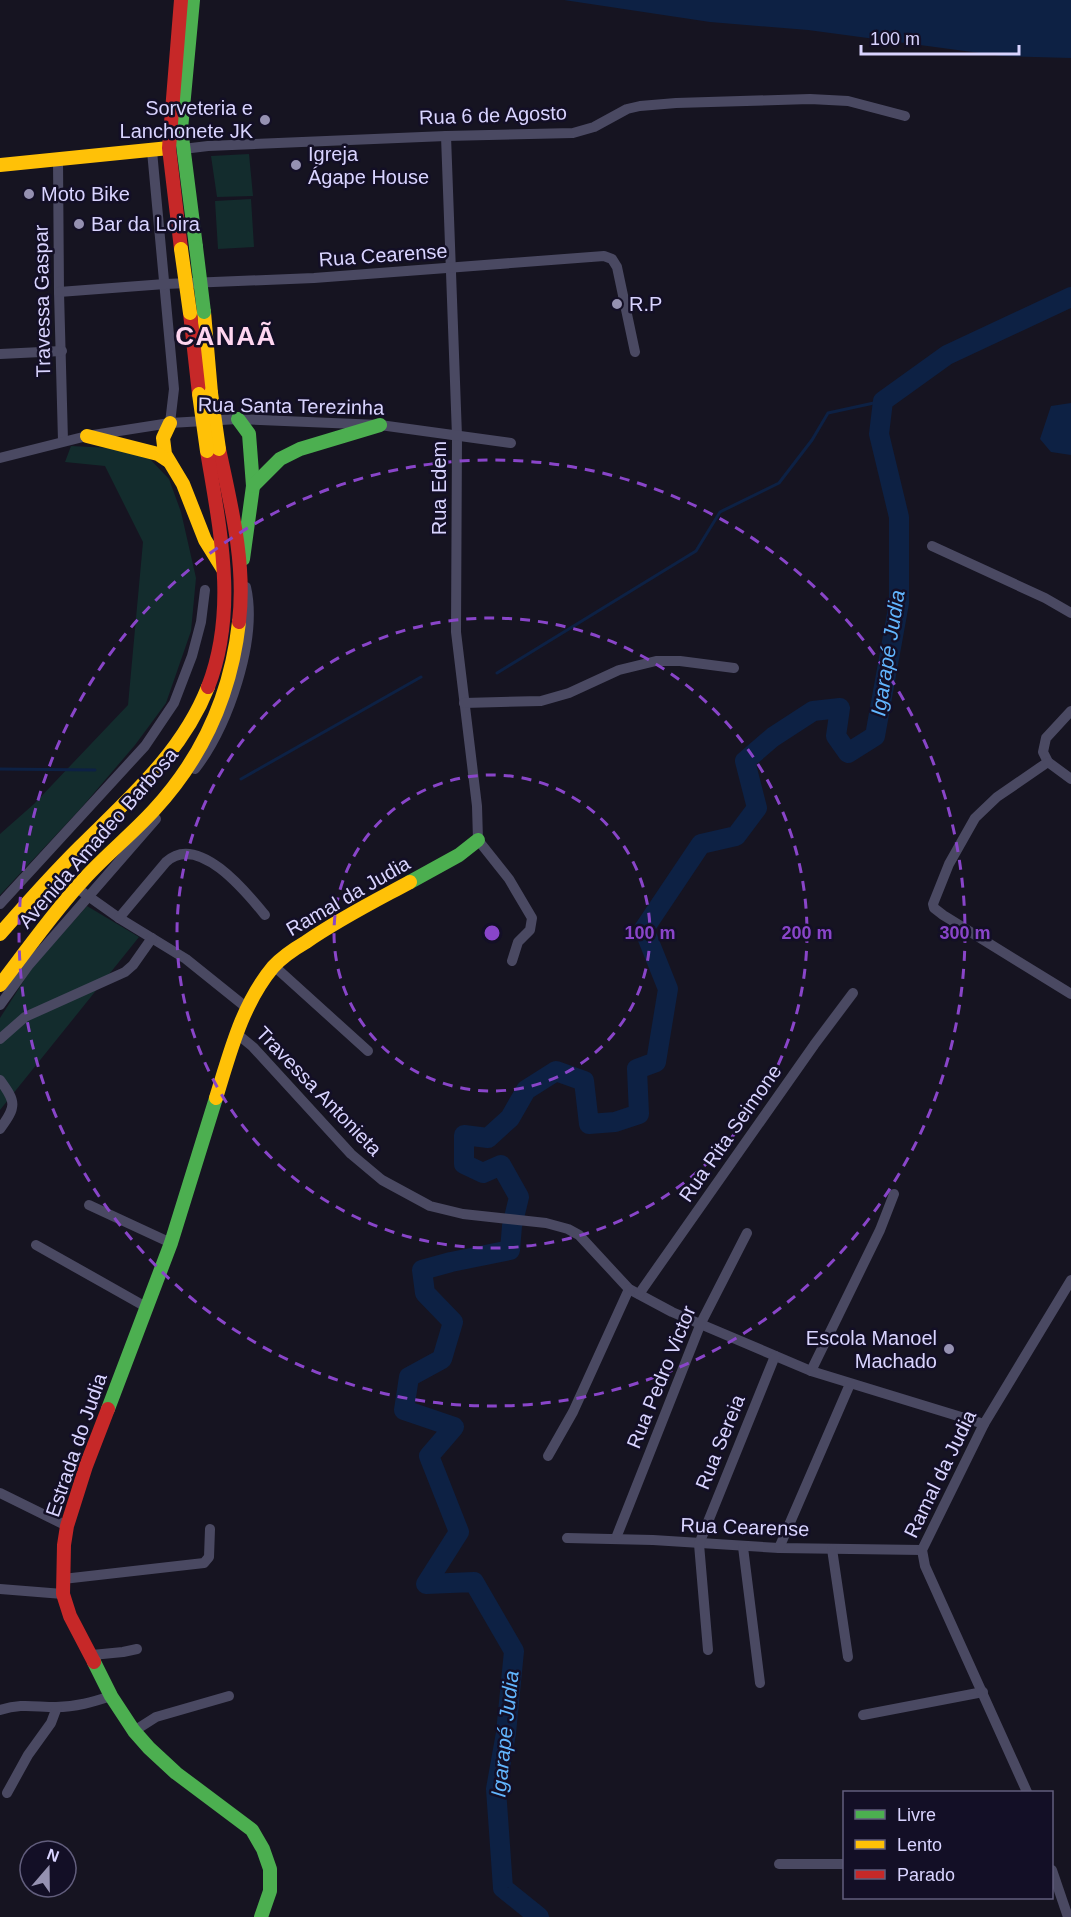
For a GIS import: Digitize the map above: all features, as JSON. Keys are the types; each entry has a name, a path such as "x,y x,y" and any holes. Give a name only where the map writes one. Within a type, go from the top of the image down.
{"main road":[{"name":"Avenida Amadeo Barbosa","path":"181,0 176,149 181,249 197,313"},
{"name":"Avenida Amadeo Barbosa","path":"0,934 43,885 156,772 186,731 211,681 217,658 225,609 224,570 197,313 196,247 176,149 181,129 193,0"},
{"name":"Rua 6 de Agosto","path":"0,165 176,149"},
{"path":"238,419 249,434 253,486 241,574"},
{"path":"166,460 162,436 170,423"},
{"path":"253,486 280,459 300,449 380,425"},
{"path":"87,436 158,454 166,460 186,488 206,544 224,570"},
{"name":"Avenida Amadeo Barbosa","path":"0,985 161,801 182,774 211,728 223,701 233,667 240,615 241,574 232,516 213,450"},
{"name":"Ramal da Judia","path":"236,1033 259,986 274,966 287,954 323,930 449,861 478,840"},
{"name":"Estrada do Judia","path":"236,1033 171,1243 86,1466 67,1526 63,1594 70,1616 111,1695 134,1731 176,1773 252,1830 263,1849 270,1869 270,1891 261,1917"}],"street":[{"name":"Rua 6 de Agosto","path":"176,149 446,136 573,133 594,127 627,109 676,103 810,99 848,101 905,116"},
{"name":"Rua Edem","path":"446,136 457,436 456,632 477,806 478,840"},
{"path":"152,151 174,390 170,423"},
{"name":"Travessa Gaspar","path":"58,160 63,441"},
{"name":"Rua Cearense","path":"59,292 450,268 604,256 612,260 617,267 635,352"},
{"path":"0,354 62,351"},
{"name":"Rua Santa Terezinha","path":"0,458 87,436 170,423 238,419 380,425 511,443"},
{"path":"932,546 1045,598 1071,613"},
{"path":"0,904 145,746 174,703 192,657 201,622 205,590"},
{"path":"464,703 541,701 569,693 619,670 656,662 680,662 734,668"},
{"path":"1071,711 1051,731 1043,746 1048,762 1071,779"},
{"path":"1048,762 997,797 975,818 957,849 933,904 938,912 1071,994"},
{"path":"478,840 509,879 532,918 530,930 519,942 512,961"},
{"path":"119,918 170,858 183,855 199,857 228,874 265,915"},
{"path":"0,1005 82,892 194,965 247,1008"},
{"path":"0,1039 25,1017 125,972 133,965 152,938"},
{"path":"274,966 368,1051"},
{"name":"Rua Rita Seimone","path":"634,1292 853,993"},
{"name":"Travessa Antonieta","path":"236,1033 253,1047 346,1148 374,1173 430,1206 463,1214 546,1223 568,1229 579,1235 634,1292 672,1312 811,1371 984,1424"},
{"path":"0,1080 13,1098 14,1104 10,1115 0,1129"},
{"path":"811,1371 880,1230 894,1194"},
{"path":"89,1205 171,1243"},
{"name":"Rua Pedro Victor","path":"616,1538 701,1323 747,1233"},
{"path":"36,1245 146,1307"},
{"name":"Ramal da Judia","path":"1027,1791 926,1566 922,1551 984,1424 1071,1280"},
{"path":"548,1456 634,1292"},
{"name":"Rua Sereia","path":"708,1650 699,1544 775,1356"},
{"path":"779,1548 850,1384"},
{"path":"0,1493 67,1526"},
{"path":"63,1579 204,1563 209,1557 210,1529"},
{"name":"Rua Cearense","path":"567,1538 616,1538 779,1548 922,1551"},
{"path":"743,1546 760,1683"},
{"path":"832,1549 848,1657"},
{"path":"0,1589 63,1594"},
{"path":"92,1655 137,1649"},
{"path":"863,1715 983,1692"},
{"path":"0,1710 14,1705 57,1707 86,1705 111,1695"},
{"path":"134,1731 156,1717 229,1696"},
{"path":"7,1794 28,1755 51,1723 57,1707"},
{"path":"779,1864 843,1864"},
{"path":"1053,1873 1068,1917"}],"green space":[{"path":"249,154 253,196 217,197 211,156"},
{"path":"251,199 254,247 218,249 215,201"},
{"path":"71,446 111,448 147,456 169,479 181,512 196,578 191,631 166,703 135,745 82,807 0,895 0,834 34,804 128,705 143,542 105,466 65,462"},
{"path":"87,906 139,937 0,1110 0,1018 32,968"}],"water":[{"path":"564,0 1071,0 1071,58 1002,56 808,30 710,22"},
{"path":"1071,403 1071,455 1051,452 1040,439 1051,406"}],"waterway":[{"name":"Igarapé Judia","path":"539,1917 503,1888 496,1789 506,1733 514,1651 474,1582 426,1584 459,1532 429,1456 454,1427 404,1410 409,1377 442,1359 453,1322 425,1293 422,1270 510,1250 512,1226 519,1197 501,1165 483,1173 464,1164 464,1135 488,1138 510,1118 526,1090 556,1071 584,1081 589,1124 615,1122 639,1114 637,1069 656,1062 668,989 644,929 701,844 736,836 757,808 745,761 773,737 813,711 840,708 836,736 848,753 875,736 899,603 899,517 879,434 883,401 947,355 1071,297"},
{"path":"497,673 696,551 720,512 779,483 812,440 828,413 883,401"},
{"path":"241,779 421,677"},
{"path":"0,769 95,770"}],"traffic: fast":[{"path":"193,0 181,129 196,247"},
{"path":"196,247 204,312"},
{"path":"238,419 249,434 253,486 243,559"},
{"path":"253,486 280,459 300,449 380,425"},
{"path":"410,882 459,855 478,840"},
{"path":"108,1409 171,1243 216,1098"},
{"path":"94,1662 111,1696 134,1731 149,1748 176,1773 252,1830 263,1849 270,1869 270,1891 261,1917"}],"traffic: slow":[{"path":"0,165 169,148"},
{"path":"181,249 190,313"},
{"path":"204,312 211,393"},
{"path":"211,393 219,449"},
{"path":"199,394 207,451"},
{"path":"170,423 163,438 165,454 183,484 205,540 223,569"},
{"path":"87,436 158,454 167,460"},
{"path":"0,985 74,891 93,869 154,810 187,768 212,723 222,699 235,649 239,622"},
{"path":"0,934 59,868 153,773 184,733 208,687"},
{"path":"216,1098 245,1013 262,981 273,967 288,953 331,926 410,882"}],"traffic: jam":[{"path":"181,0 169,148 181,249"},
{"path":"190,313 199,394"},
{"path":"219,449 239,557 241,578 239,622"},
{"path":"207,451 224,570 222,629 217,658 208,687"},
{"path":"94,1662 70,1616 63,1594 64,1545 67,1526 86,1466 108,1409"}],"place":[{"name":"Sorveteria e Lanchonete JK","path":"265,120"},
{"name":"Igreja Ágape House","path":"296,165"},
{"name":"Moto Bike","path":"29,194"},
{"name":"Bar da Loira","path":"79,224"},
{"name":"R.P","path":"617,304"},
{"name":"Escola Manoel Machado","path":"949,1349"}],"district":[{"name":"CANAÃ","path":"226,336"}]}
